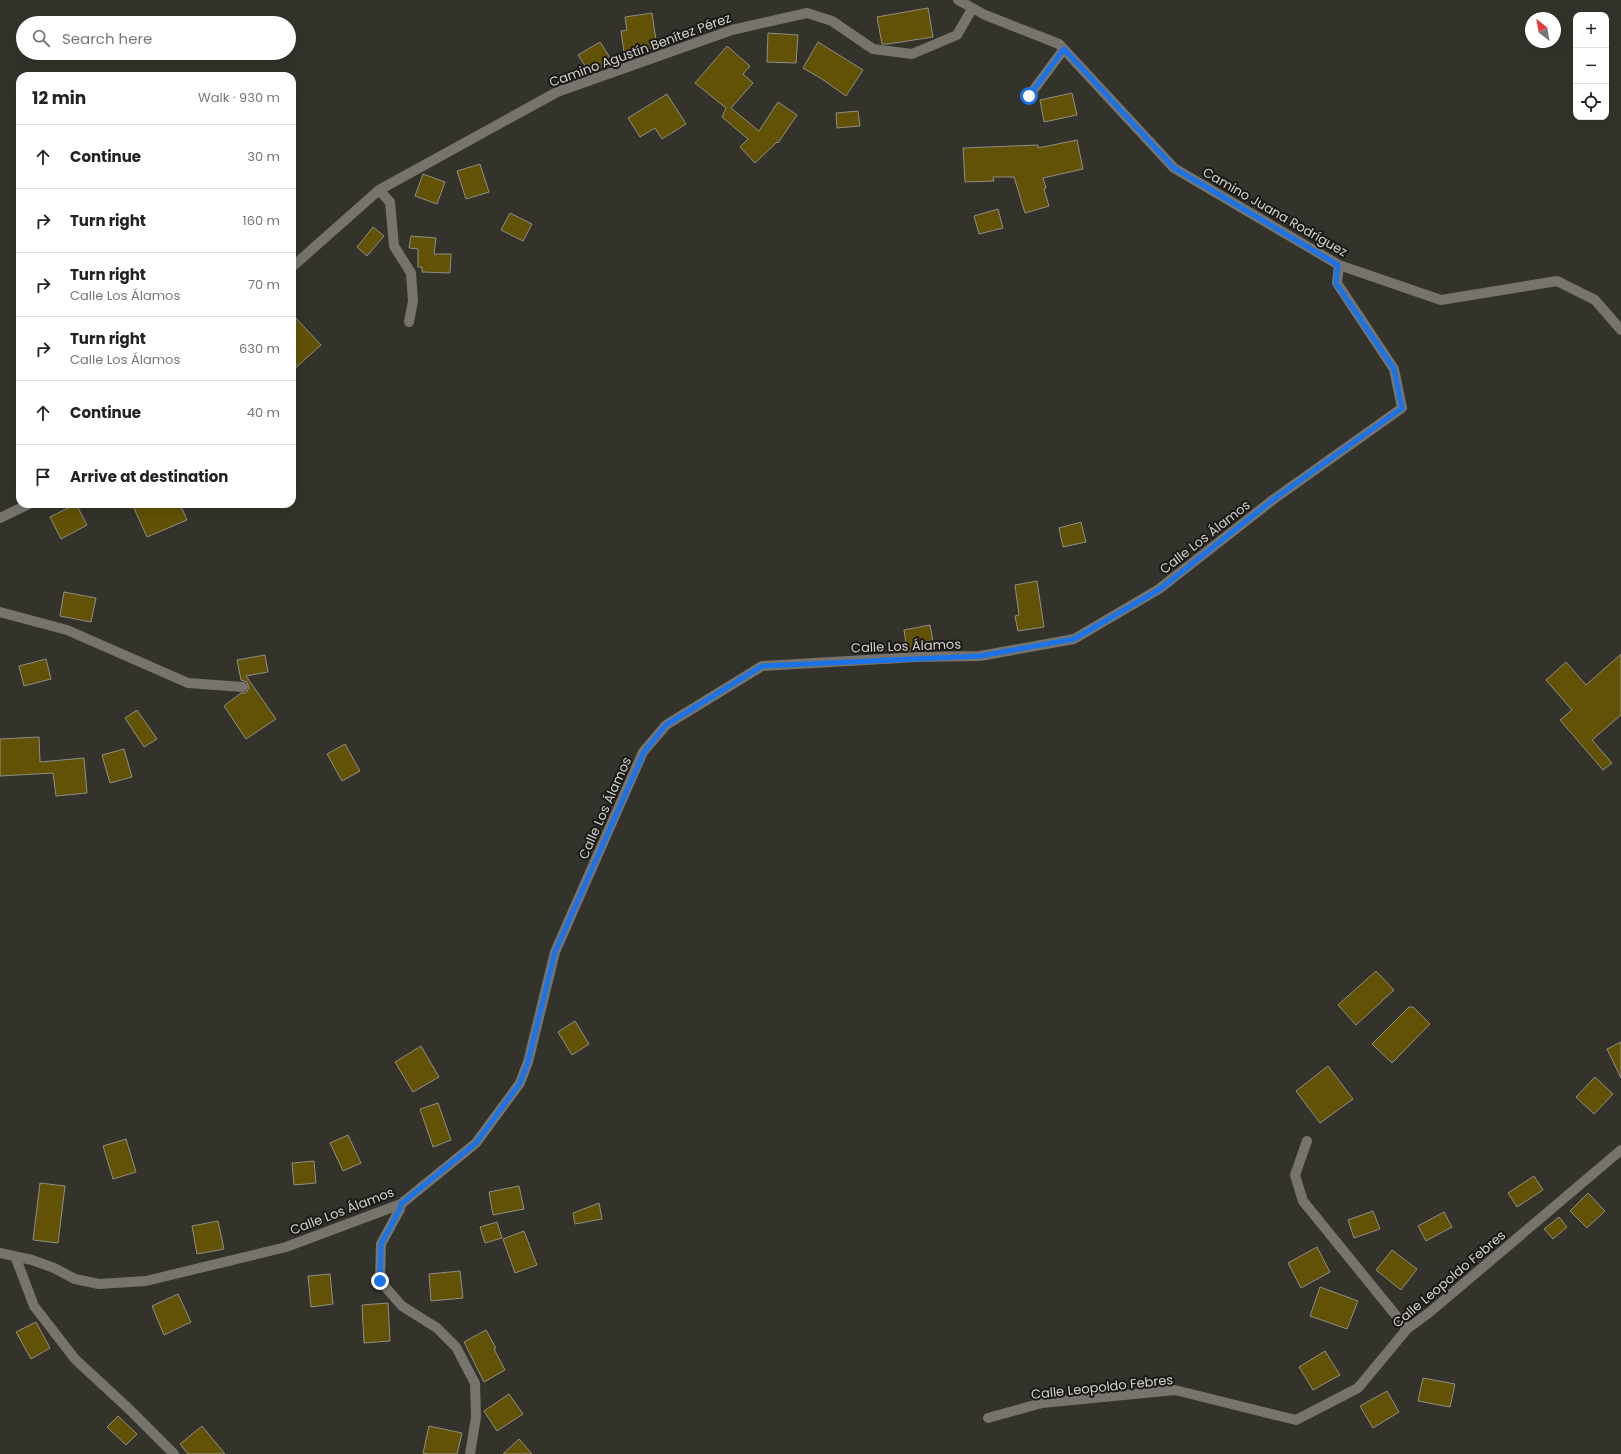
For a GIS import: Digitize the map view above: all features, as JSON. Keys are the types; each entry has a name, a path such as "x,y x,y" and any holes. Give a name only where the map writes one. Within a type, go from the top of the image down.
{"street":[{"name":"Camino Juana Rodríguez","path":"958,0 972,9 1059,44 1174,168 1338,265 1441,300 1557,281 1595,300 1621,330"},
{"name":"Camino Agustín Benítez Pérez","path":"296,263 379,190 557,92 732,30 807,13 832,21 873,49 912,54 957,35 972,9"},
{"path":"1029,96 1064,49"},
{"path":"379,190 390,202 394,246 411,273 413,301 409,322"},
{"name":"Calle Los Álamos","path":"0,1253 54,1268 75,1278 99,1284 146,1281 286,1247 401,1204 476,1143 520,1083 528,1062 555,952 644,752 666,725 762,666 980,656 1074,639 1160,589 1274,499 1402,408 1394,369 1336,283 1338,265"},
{"path":"0,518 21,508"},
{"path":"0,612 67,630 188,683 243,687"},
{"path":"1307,1141 1295,1175 1303,1201 1407,1329"},
{"name":"Calle Leopoldo Febres","path":"988,1418 1042,1403 1175,1390 1296,1420 1358,1388 1407,1329 1430,1312 1621,1150"},
{"path":"401,1204 400,1209 381,1244 380,1281 402,1306 437,1328 456,1347 475,1383 476,1416 470,1454"},
{"path":"15,1256 34,1306 75,1359 130,1409 174,1454"}],"building":[{"path":"928,8 933,37 882,44 877,17"},
{"path":"652,13 657,47 624,52 621,31 627,30 625,17"},
{"path":"768,33 798,35 796,63 767,62"},
{"path":"600,42 612,61 590,73 578,55"},
{"path":"818,42 863,70 846,96 803,68"},
{"path":"727,46 750,66 743,74 753,83 731,108 759,131 778,102 797,115 778,143 777,142 755,163 740,147 748,139 722,117 726,108 695,83"},
{"path":"1072,93 1077,115 1044,122 1040,100"},
{"path":"667,94 686,124 662,139 655,128 640,137 628,118"},
{"path":"858,111 860,126 837,128 836,113"},
{"path":"1077,140 1083,169 1043,178 1046,188 1044,189 1049,206 1025,213 1014,177 993,177 994,181 965,182 963,148 1038,145 1038,148"},
{"path":"480,164 489,192 466,199 457,171"},
{"path":"423,174 445,182 437,204 415,196"},
{"path":"998,209 1003,228 979,234 974,216"},
{"path":"510,213 532,224 523,241 501,230"},
{"path":"373,227 384,236 367,256 357,247"},
{"path":"411,236 436,238 434,254 451,254 450,273 422,272 422,267 418,267 418,249 409,248"},
{"path":"296,318 321,345 296,367"},
{"path":"68,508 78,508 87,525 61,539 50,517"},
{"path":"134,508 182,508 187,520 147,537"},
{"path":"1081,522 1086,542 1063,547 1059,528"},
{"path":"1037,581 1044,627 1018,631 1015,616 1019,615 1015,585"},
{"path":"64,592 96,598 91,622 60,616"},
{"path":"930,625 934,647 907,651 904,630"},
{"path":"1621,654 1621,715 1592,740 1612,763 1603,770 1560,720 1572,710 1546,680 1566,662 1586,685"},
{"path":"265,655 268,672 246,676 276,719 246,739 224,706 241,693 246,693 249,688 247,682 241,680 237,660"},
{"path":"46,659 51,679 24,686 19,666"},
{"path":"137,710 157,739 144,747 125,718"},
{"path":"39,737 40,762 84,758 87,793 56,796 53,773 0,776 0,739"},
{"path":"345,744 360,771 342,781 327,754"},
{"path":"124,749 132,777 110,783 102,755"},
{"path":"1376,971 1394,990 1356,1025 1338,1005"},
{"path":"1409,1007 1413,1007 1430,1024 1392,1063 1372,1044"},
{"path":"575,1021 589,1044 572,1055 558,1032"},
{"path":"1621,1042 1621,1078 1607,1049"},
{"path":"421,1046 439,1077 413,1092 395,1062"},
{"path":"1328,1066 1353,1099 1320,1123 1296,1091"},
{"path":"1595,1077 1613,1094 1594,1114 1576,1097"},
{"path":"438,1103 451,1140 433,1147 420,1109"},
{"path":"348,1135 361,1163 343,1171 330,1143"},
{"path":"126,1139 136,1172 113,1179 103,1146"},
{"path":"314,1161 316,1183 294,1185 292,1163"},
{"path":"1534,1176 1543,1190 1517,1207 1508,1193"},
{"path":"40,1183 65,1186 58,1243 33,1240"},
{"path":"519,1186 524,1209 493,1215 489,1192"},
{"path":"1588,1193 1605,1211 1587,1228 1570,1211"},
{"path":"599,1203 602,1219 575,1224 573,1213"},
{"path":"1373,1211 1380,1229 1354,1238 1348,1220"},
{"path":"1444,1212 1452,1227 1426,1241 1418,1226"},
{"path":"1559,1217 1567,1227 1553,1239 1544,1229"},
{"path":"218,1221 224,1249 197,1254 192,1226"},
{"path":"497,1222 502,1238 485,1243 480,1227"},
{"path":"524,1231 537,1265 515,1273 503,1239"},
{"path":"1317,1247 1330,1272 1301,1288 1288,1263"},
{"path":"1392,1250 1417,1269 1401,1290 1376,1270"},
{"path":"460,1271 463,1298 431,1301 429,1274"},
{"path":"330,1274 333,1304 311,1307 308,1276"},
{"path":"1320,1287 1358,1301 1347,1329 1310,1316"},
{"path":"178,1294 191,1322 164,1335 152,1306"},
{"path":"388,1303 390,1341 364,1343 362,1305"},
{"path":"36,1322 50,1348 31,1359 16,1332"},
{"path":"486,1330 496,1348 494,1349 505,1370 484,1382 464,1342"},
{"path":"1325,1351 1340,1375 1313,1390 1299,1367"},
{"path":"1423,1378 1455,1384 1450,1407 1418,1401"},
{"path":"1387,1391 1399,1412 1373,1428 1360,1406"},
{"path":"509,1394 523,1414 497,1431 484,1411"},
{"path":"118,1416 137,1434 126,1445 107,1427"},
{"path":"202,1426 225,1454 188,1454 180,1444"},
{"path":"429,1426 462,1433 457,1454 423,1453"},
{"path":"519,1439 532,1454 503,1454"}],"route":[{"path":"380,1281 381,1244 400,1209 401,1204 476,1143 520,1083 528,1062 555,952 644,752 666,725 762,666 918,657 980,656 1074,639 1160,589 1274,499 1402,408 1394,369 1336,283 1338,265 1174,168 1064,49 1029,96"}]}
